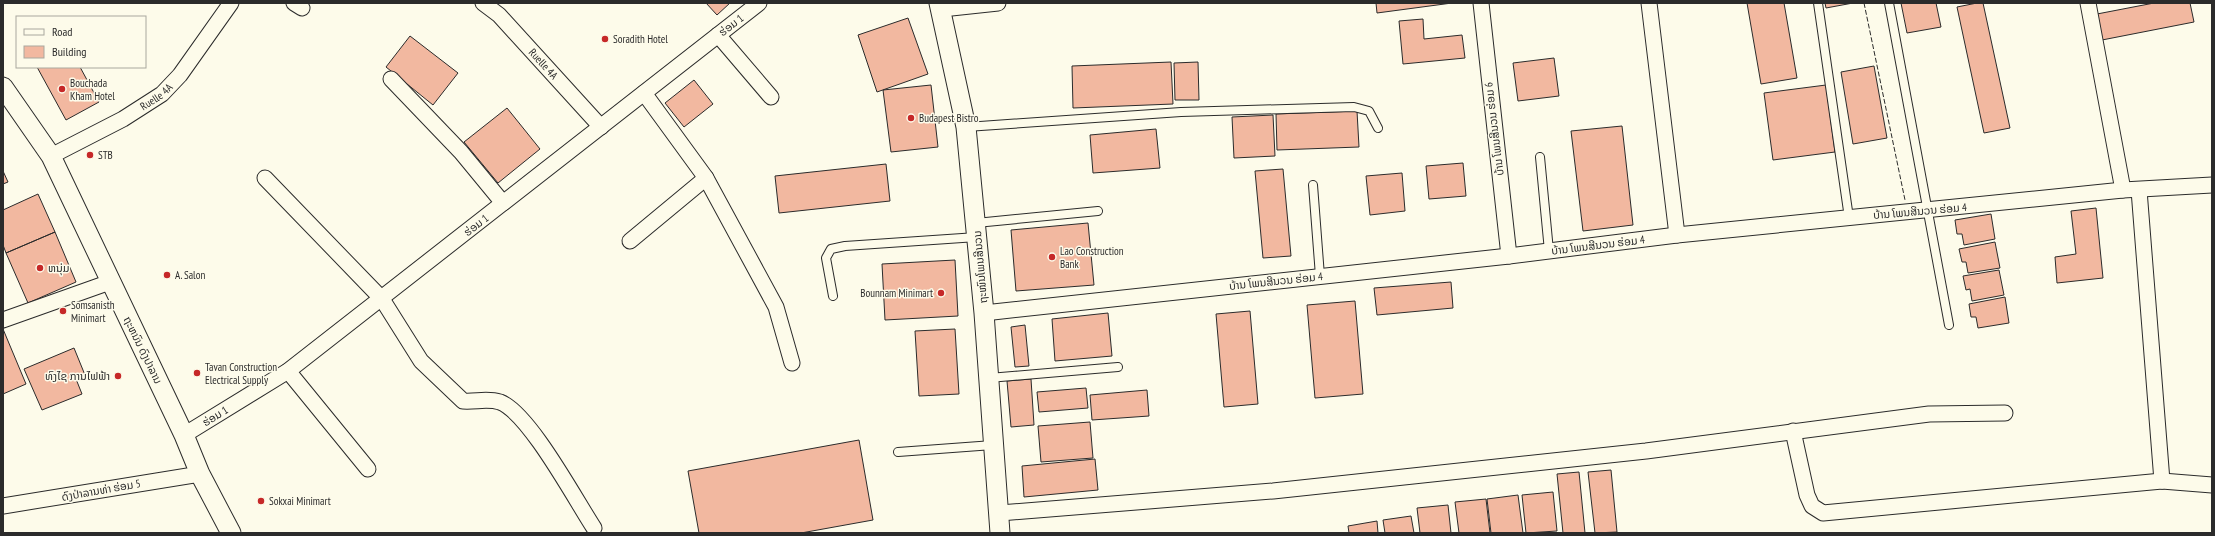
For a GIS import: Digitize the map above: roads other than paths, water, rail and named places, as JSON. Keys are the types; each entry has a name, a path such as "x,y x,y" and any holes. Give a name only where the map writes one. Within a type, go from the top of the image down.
{"street":[{"name":"Ruelle 4A","path":"51,156 123,120 162,94 180,75 231,3"},
{"name":"Ruelle 4A","path":"483,3 499,15 601,127"},
{"name":"ຮ່ອມ 1","path":"184,435 288,371 759,3"},
{"path":"940,6 998,3"},
{"name":"ບ້ານ ໂພນສີນວນ ຮ່ອມ 6","path":"1481,3 1509,256"},
{"path":"1649,3 1677,235"},
{"path":"2088,3 2123,190"},
{"name":"ຖະໜົນໂພນສີນວນ","path":"940,6 966,127 984,313 1000,513 1000,533"},
{"path":"718,35 771,97"},
{"path":"391,80 460,152 503,203"},
{"name":"ຖະຫນົນ ດົງປາລານ","path":"3,87 51,156 184,435 200,474 230,533"},
{"path":"644,94 706,178 776,307 792,363"},
{"path":"266,178 382,299 421,361 463,401 494,400 516,412 534,433 594,528"},
{"path":"630,241 706,178"},
{"name":"ບ້ານ ໂພນສີນວນ ຮ່ອມ 4","path":"984,313 1509,256 1677,235 1928,211 2123,190 2212,185"},
{"path":"2139,190 2162,481"},
{"path":"3,320 110,282"},
{"path":"288,371 368,469"},
{"path":"1000,513 1280,490 1646,451 1929,414 2005,413"},
{"path":"1793,431 1807,496 1812,506 1823,513 2162,481 2212,485"},
{"name":"ດົງປ່າລານທ່າ ຮ່ອມ 5","path":"3,506 200,474"}],"lane":[{"path":"1818,3 1849,218"},
{"path":"1889,3 1949,326"},
{"path":"966,127 1181,112 1354,107 1369,111 1378,128"},
{"path":"1540,157 1549,251"},
{"path":"1313,185 1320,276"},
{"path":"833,296 826,258 830,249 976,230 1098,211"},
{"path":"989,378 1118,367"},
{"path":"898,452 994,445"}],"place":[{"name":"Soradith Hotel","path":"605,39"},
{"name":"Bouchada Kham Hotel","path":"62,89"},
{"name":"Budapest Bistro","path":"911,118"},
{"name":"STB","path":"90,155"},
{"name":"Lao Construction Bank","path":"1052,257"},
{"name":"ຫນຸ່ມ","path":"40,268"},
{"name":"A. Salon","path":"167,275"},
{"name":"Bounnam Minimart","path":"941,293"},
{"name":"Somsanisth Minimart","path":"63,311"},
{"name":"Tavan Construction Electrical Supply","path":"197,373"},
{"name":"ທົງໄຊ ການໄຟຟ້າ","path":"118,376"},
{"name":"Sokxai Minimart","path":"261,501"}]}
